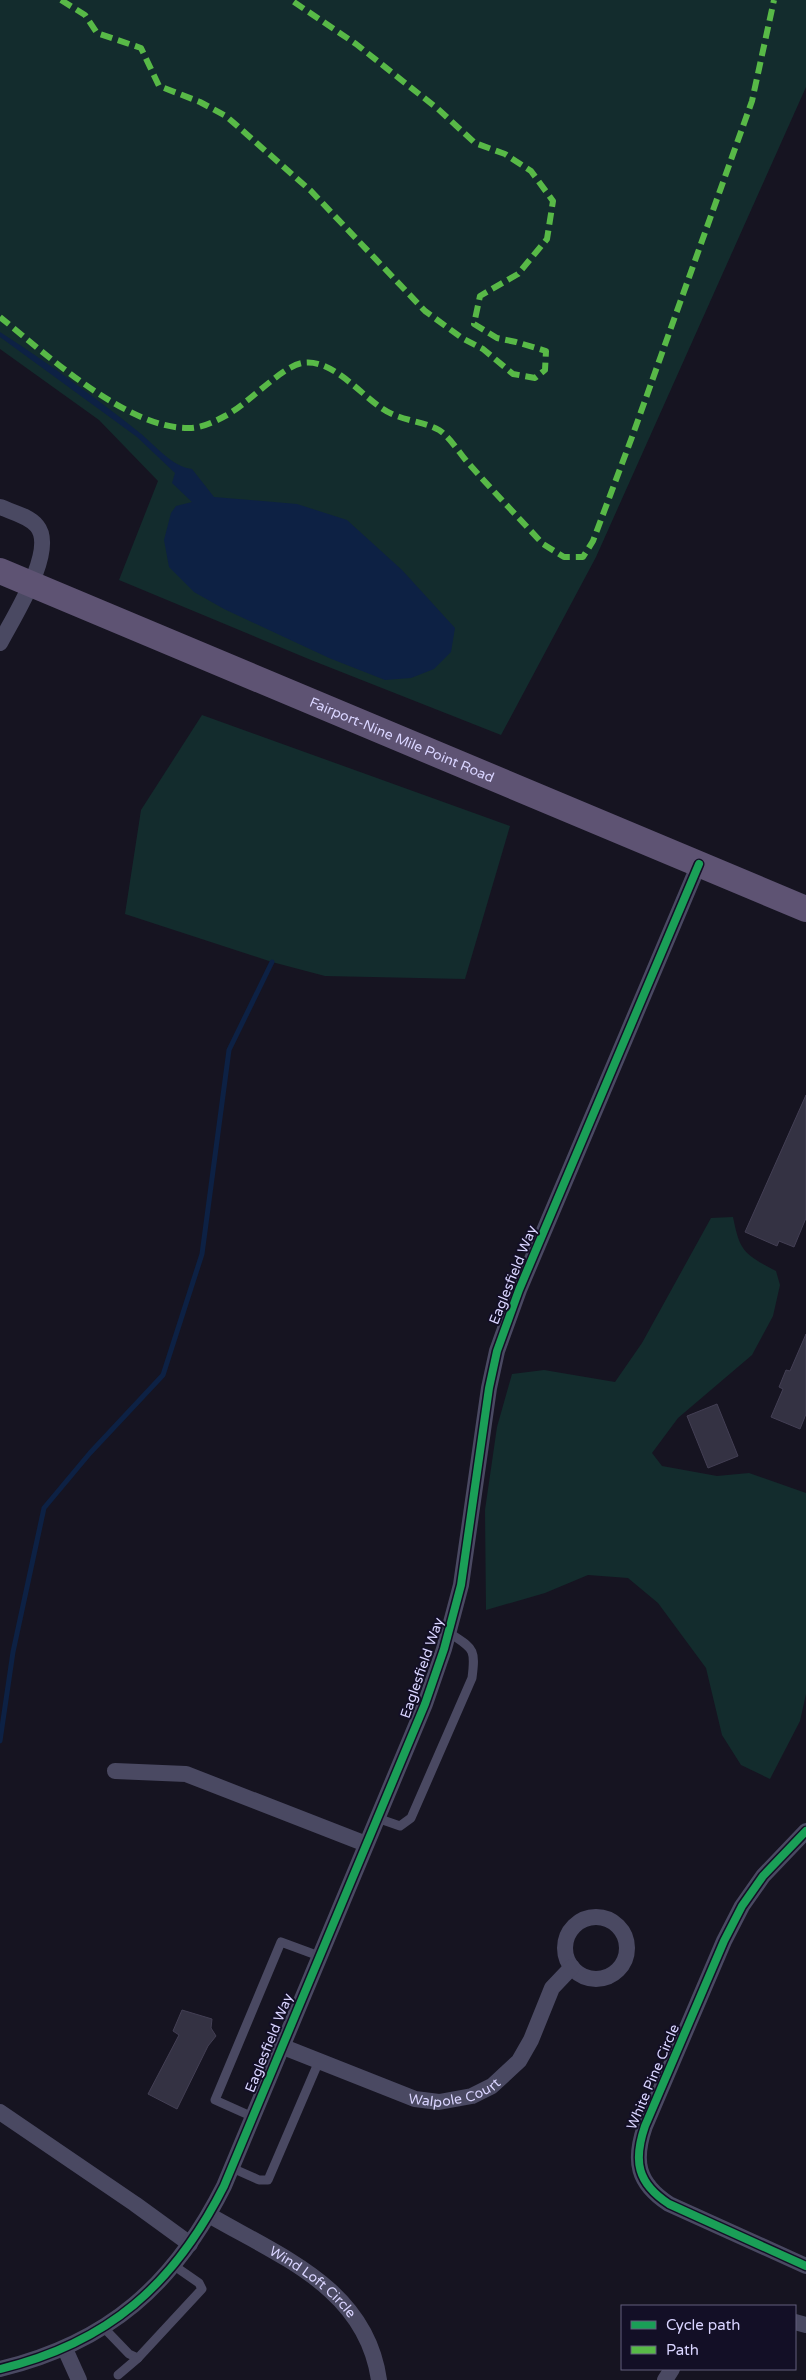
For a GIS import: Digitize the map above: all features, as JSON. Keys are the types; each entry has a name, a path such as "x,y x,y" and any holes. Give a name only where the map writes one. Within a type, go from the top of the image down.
{"main road":[{"name":"Fairport-Nine Mile Point Road","path":"0,571 806,909"}],"street":[{"path":"0,507 33,522 41,533 43,548 31,584 0,642"},
{"name":"Eaglesfield Way","path":"0,2369 26,2363 65,2349 104,2328 144,2296 173,2266 210,2215 232,2168 318,1956 425,1704 448,1632 465,1561 489,1388 497,1351 519,1290 699,864"},
{"path":"115,1771 186,1774 366,1844"},
{"name":"White Pine Circle","path":"806,1831 763,1876 742,1906 724,1941 645,2126 639,2152 639,2166 643,2181 654,2195 685,2212 806,2266"},
{"name":"Walpole Court","path":"281,2046 415,2099 440,2102 472,2096 492,2086 519,2061 531,2040 552,1988 572,1967"},
{"path":"0,2112 136,2204 190,2244"},
{"name":"Wind Loft Circle","path":"210,2215 305,2271 338,2296 363,2329 374,2357 379,2380"},
{"path":"65,2349 79,2380"}],"lane":[{"path":"377,1818 400,1826 411,1818 472,1678 474,1657 470,1647 448,1632"},
{"path":"253,2117 215,2100 281,1942 318,1956"},
{"path":"232,2168 259,2180 268,2180 319,2062"},
{"path":"118,2375 138,2358 202,2289 199,2284 173,2266"},
{"path":"104,2328 129,2354 138,2358"}],"green space":[{"path":"0,0 806,0 806,87 596,557 501,735 311,660 119,580 158,481 99,420 0,349"},
{"path":"202,715 510,826 465,979 325,976 272,962 125,914 141,810"},
{"path":"733,1217 738,1238 745,1251 776,1271 780,1285 773,1316 752,1355 678,1418 652,1453 662,1466 717,1476 749,1473 806,1493 806,1694 800,1721 770,1779 741,1765 722,1735 706,1668 658,1603 628,1578 588,1575 545,1593 486,1610 485,1510 497,1427 512,1374 544,1370 615,1382 642,1343 711,1218"}],"water":[{"path":"0,332 89,393 171,460 192,469 214,497 297,504 347,520 402,570 455,628 451,652 434,669 411,678 385,680 329,658 224,609 194,592 169,567 164,540 171,513 176,506 192,502 172,483 175,473 137,437 0,337"}],"building":[{"path":"806,1095 806,1218 794,1247 779,1241 777,1246 745,1232"},
{"path":"806,1334 806,1414 800,1429 771,1417 783,1389 779,1387 786,1370 790,1371"},
{"path":"717,1404 738,1456 708,1468 687,1416"},
{"path":"182,2010 212,2019 211,2028 216,2036 208,2046 177,2109 148,2094 179,2035 173,2031"}],"waterway":[{"path":"0,1741 13,1652 44,1508 90,1453 163,1375 202,1254 229,1050 272,962"}],"marked path":[{"path":"61,0 85,15 97,33 141,48 159,86 200,102 226,116 311,191 425,311 462,338 483,349 513,374 535,378 545,370 546,351 497,338 474,324 480,296 518,274 547,239 553,201 531,171 505,154 475,143 438,109 356,44 291,0"},
{"path":"0,317 89,387 114,403 140,416 165,425 189,428 207,424 234,411 284,371 294,366 302,363 314,363 326,367 350,382 372,401 392,414 439,430 543,544 564,557 583,557 593,541 632,437 752,101 774,0"}],"cycle path":[{"path":"0,2369 39,2358 74,2343 105,2326 134,2305 160,2281 183,2253 224,2186 425,1704 444,1649 461,1585 489,1388 497,1351 519,1290 699,864"},
{"path":"806,1831 763,1876 742,1906 724,1941 645,2126 639,2150 640,2170 644,2179 650,2188 669,2204 806,2266"}]}
